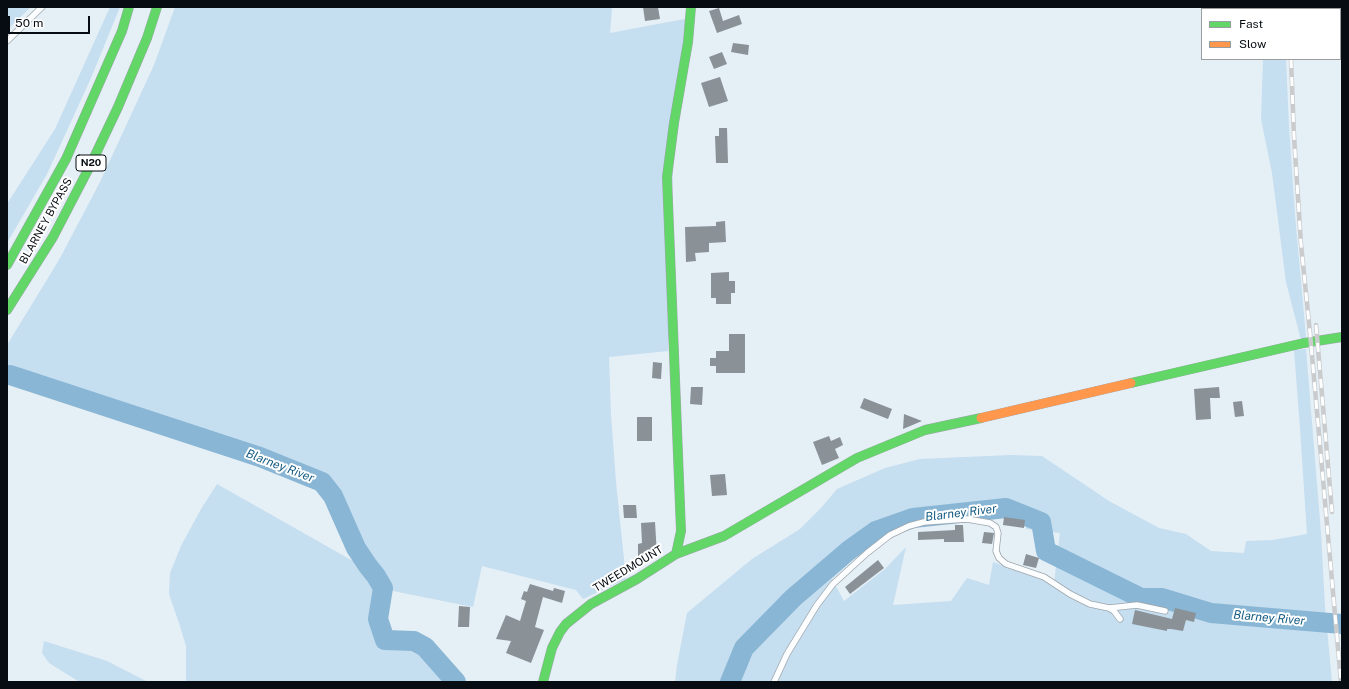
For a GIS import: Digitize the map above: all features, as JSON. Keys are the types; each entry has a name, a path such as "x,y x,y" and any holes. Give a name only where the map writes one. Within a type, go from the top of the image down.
{"main road":[{"name":"BLARNEY BYPASS","path":"7,265 66,159 122,31 130,7"},
{"name":"BLARNEY BYPASS","path":"7,310 53,237 90,166 121,100 147,38 157,7"},
{"path":"676,554 681,531 667,177 674,123 688,42 691,7"},
{"name":"TWEEDMOUNT","path":"543,682 552,648 559,634 566,624 591,604 637,579 676,554 724,536 857,458 925,430 1304,343 1342,337"}],"lane":[{"path":"7,41 42,7"},
{"path":"774,682 787,654 817,606 833,584 867,553 890,535 910,526 924,522 967,519 990,523 996,528 998,533 996,551 999,558 1006,564 1044,577 1070,594 1090,604 1109,608 1138,605 1165,611"},
{"path":"1109,608 1114,611 1120,619"}],"shaded area":[{"path":"7,7 31,7 7,30"},
{"path":"110,7 120,7 91,78 47,174 7,243 7,204 55,129"},
{"path":"175,7 612,7 610,33 690,18 674,123 668,351 609,357 611,415 616,482 626,579 583,599 576,590 482,566 473,607 388,590 368,566 356,548 333,496 322,482 241,450 10,375 14,366 7,374 7,345 59,260 100,182 154,65"},
{"path":"1263,60 1286,60 1295,215 1306,337 1301,340 1286,282 1272,173 1261,119"},
{"path":"1306,349 1332,682 675,682 687,613 752,559 800,529 837,489 885,468 920,459 1011,455 1042,456 1109,501 1159,528 1186,534 1211,551 1244,553 1246,541 1273,540 1307,534 1294,350","holes":["968,515 1027,518 1026,529 1060,533 1054,583 993,562 989,585 967,578 951,601 893,605 906,547 885,569 844,601 832,579 875,540 914,520"]},
{"path":"217,484 375,575 373,616 378,639 384,645 406,645 420,653 440,669 449,682 186,682 186,646 169,594 170,573 181,546 201,509"},
{"path":"44,641 107,661 148,682 78,681 49,663 42,653"}],"building":[{"path":"643,7 658,7 660,19 645,21"},
{"path":"719,8 723,21 739,15 742,24 717,33 709,11"},
{"path":"733,43 749,45 748,55 731,52"},
{"path":"722,52 727,64 714,69 709,57"},
{"path":"720,77 728,101 709,107 701,83"},
{"path":"719,128 727,128 728,163 716,163 715,136 719,136"},
{"path":"725,221 726,242 709,243 709,252 695,253 696,261 686,262 685,227 716,226 716,222"},
{"path":"729,272 729,281 735,281 735,293 731,293 731,304 716,304 716,298 711,298 711,273"},
{"path":"729,334 745,334 745,373 716,373 716,366 710,366 710,358 716,358 716,351 729,351"},
{"path":"653,362 662,363 661,379 652,378"},
{"path":"691,387 703,387 702,405 690,404"},
{"path":"1219,387 1220,398 1210,398 1211,419 1196,420 1194,389"},
{"path":"864,398 892,409 888,419 860,408"},
{"path":"1242,401 1244,416 1235,417 1233,402"},
{"path":"904,414 922,421 903,429"},
{"path":"637,417 652,417 652,441 637,441"},
{"path":"829,436 831,441 840,437 843,445 835,449 839,458 822,465 813,442"},
{"path":"725,474 727,495 712,496 710,475"},
{"path":"623,505 636,505 637,518 624,518"},
{"path":"1004,517 1025,520 1024,528 1003,525"},
{"path":"655,522 657,555 654,557 638,557 638,544 642,543 641,523"},
{"path":"955,525 963,525 964,542 944,542 944,539 918,540 918,532 955,530"},
{"path":"984,532 994,533 992,544 982,543"},
{"path":"1026,554 1039,558 1036,568 1023,565"},
{"path":"878,560 884,568 850,594 845,587"},
{"path":"530,584 553,591 554,588 565,591 562,603 543,597 535,627 544,630 531,663 506,653 511,641 496,639 506,615 520,621 526,601 521,599 524,591 527,592"},
{"path":"459,606 470,607 469,627 458,627"},
{"path":"1175,608 1196,613 1194,622 1186,620 1183,631 1167,629 1167,631 1132,624 1135,610 1172,619"}],"waterway":[{"name":"Blarney River","path":"10,375 260,457 322,482 333,496 356,548 383,588 378,619 385,640 414,641 425,647 456,682"},
{"name":"Blarney River","path":"730,682 744,648 793,598 848,551 876,531 913,518 1006,508 1041,522 1046,551 1141,598 1162,598 1211,613 1342,624"}],"railway":[{"path":"1291,60 1301,244 1341,682"},
{"path":"1316,325 1332,512"}],"traffic: fast":[{"path":"7,265 66,159 122,31 129,7"},
{"path":"7,310 53,237 90,166 118,107 147,38 157,7"},
{"path":"676,554 681,531 667,177 674,123 688,42 691,7"},
{"path":"1131,383 1304,343 1342,337"},
{"path":"543,682 552,648 560,632 566,624 591,604 637,579 676,554 724,536 857,458 925,430 981,418"}],"traffic: slow":[{"path":"981,418 1131,383"}]}
